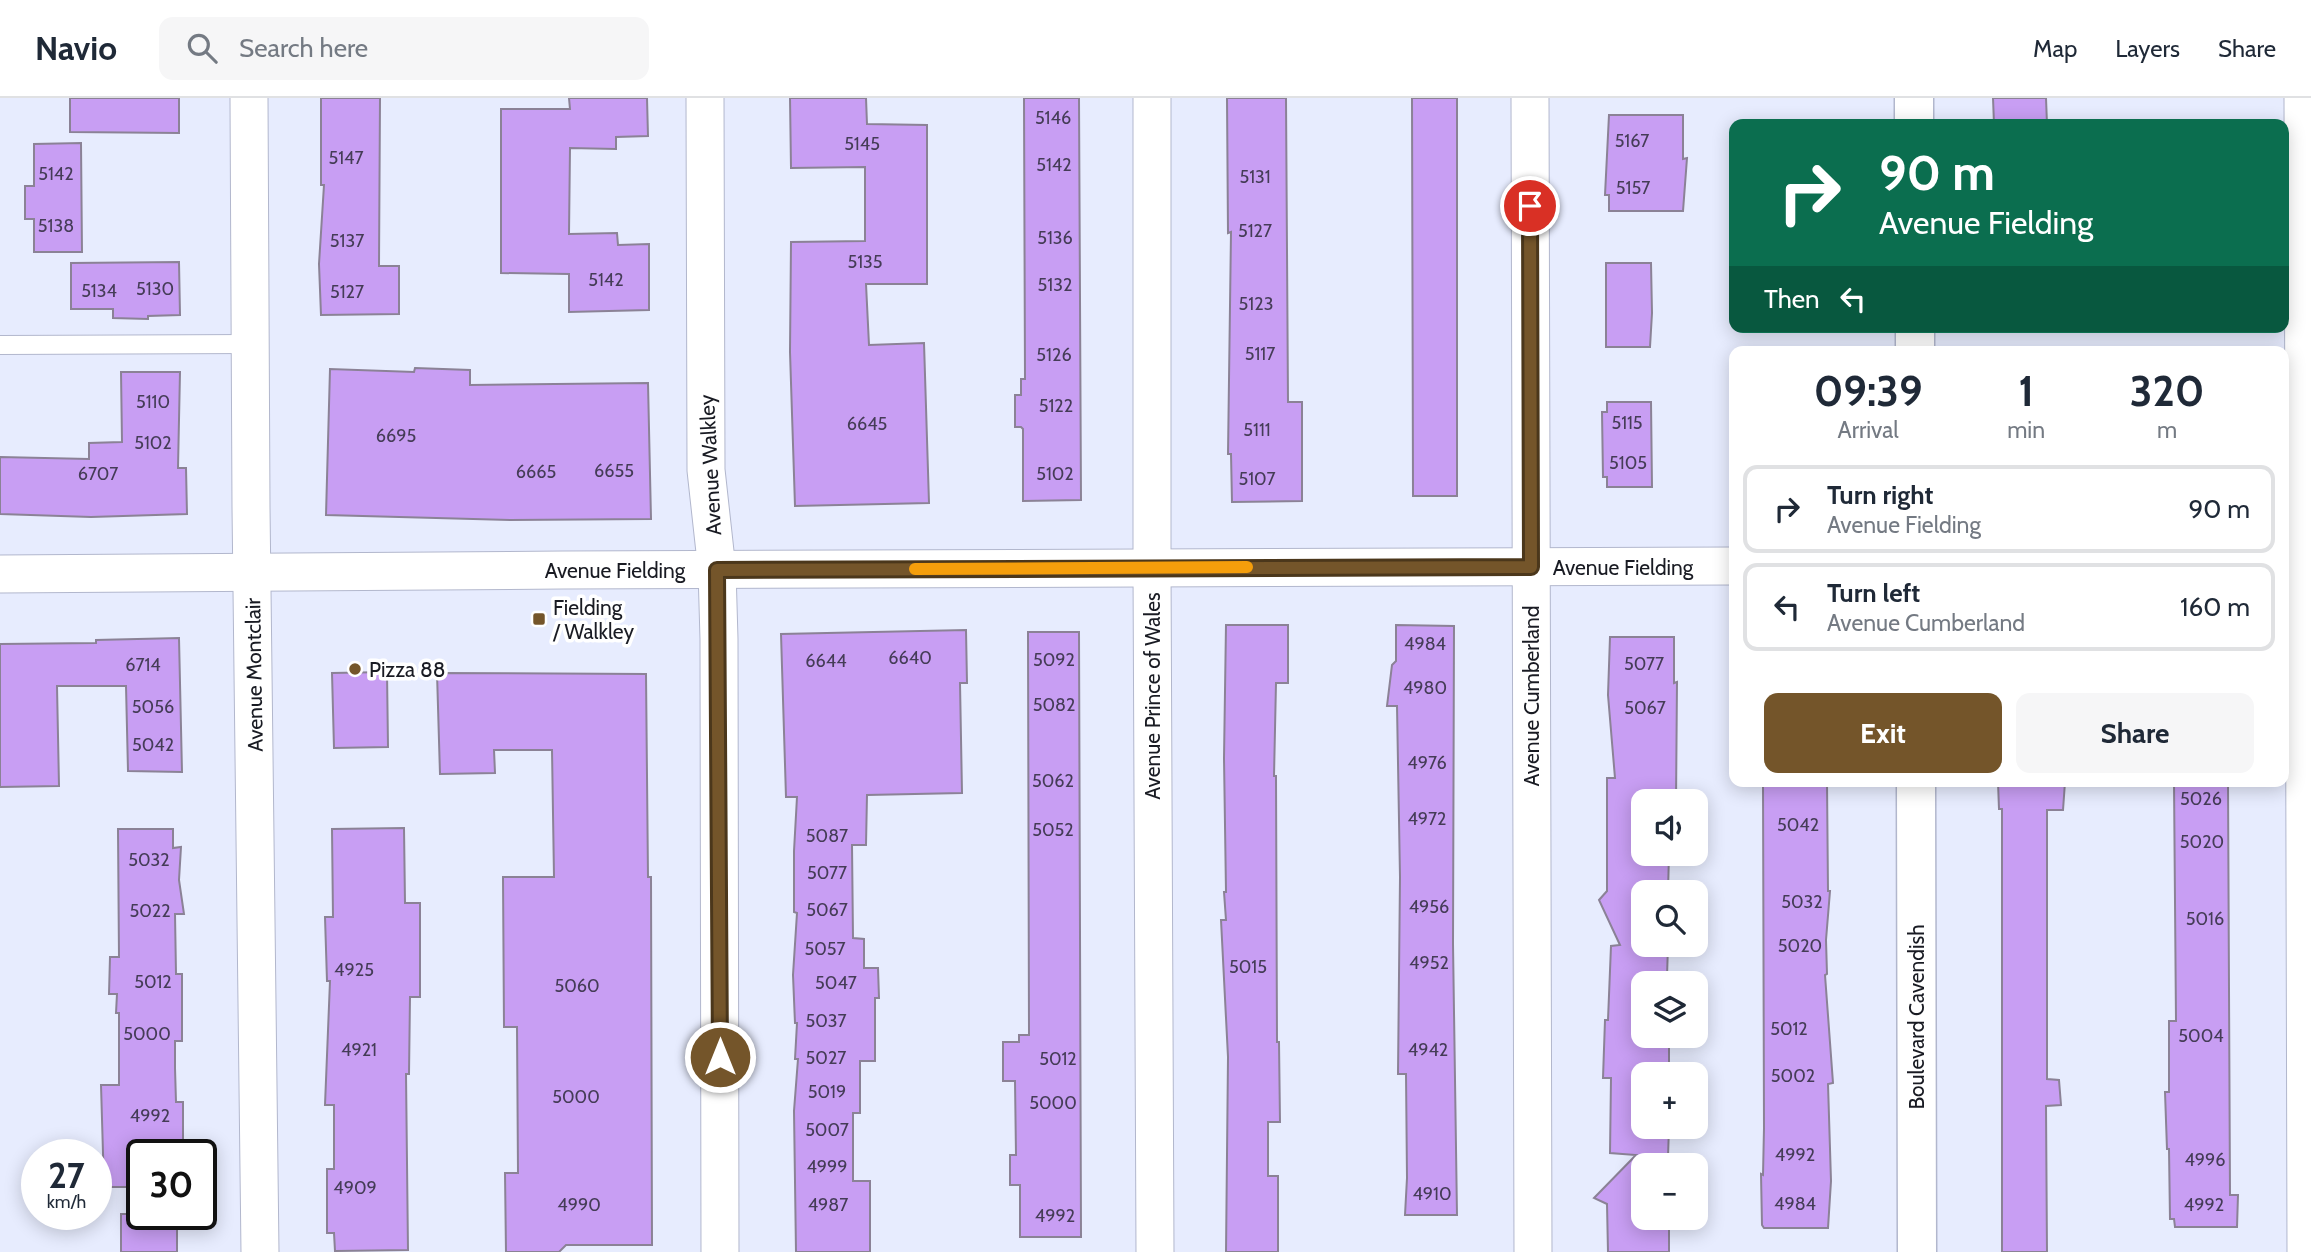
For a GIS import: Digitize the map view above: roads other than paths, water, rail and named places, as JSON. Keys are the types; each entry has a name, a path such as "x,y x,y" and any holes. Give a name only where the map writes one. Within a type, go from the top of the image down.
{"main road":[{"path":"1914,98 1914,119"},
{"name":"Boulevard Cavendish","path":"1916,787 1916,1252"}],"street":[{"name":"Avenue Montclair","path":"249,98 260,1252"},
{"name":"Avenue Walkley","path":"705,98 706,470 717,570 720,1252"},
{"name":"Avenue Prince of Wales","path":"1152,98 1155,1252"},
{"name":"Avenue Cumberland","path":"1531,98 1533,1252"},
{"path":"2303,98 2299,565 2306,1252"},
{"name":"Avenue Fielding","path":"0,574 1729,566"}],"lane":[{"path":"0,345 251,344"}],"place":[{"name":"Fielding / Walkley","path":"539,619"},
{"name":"Pizza 88","path":"355,669"}]}
